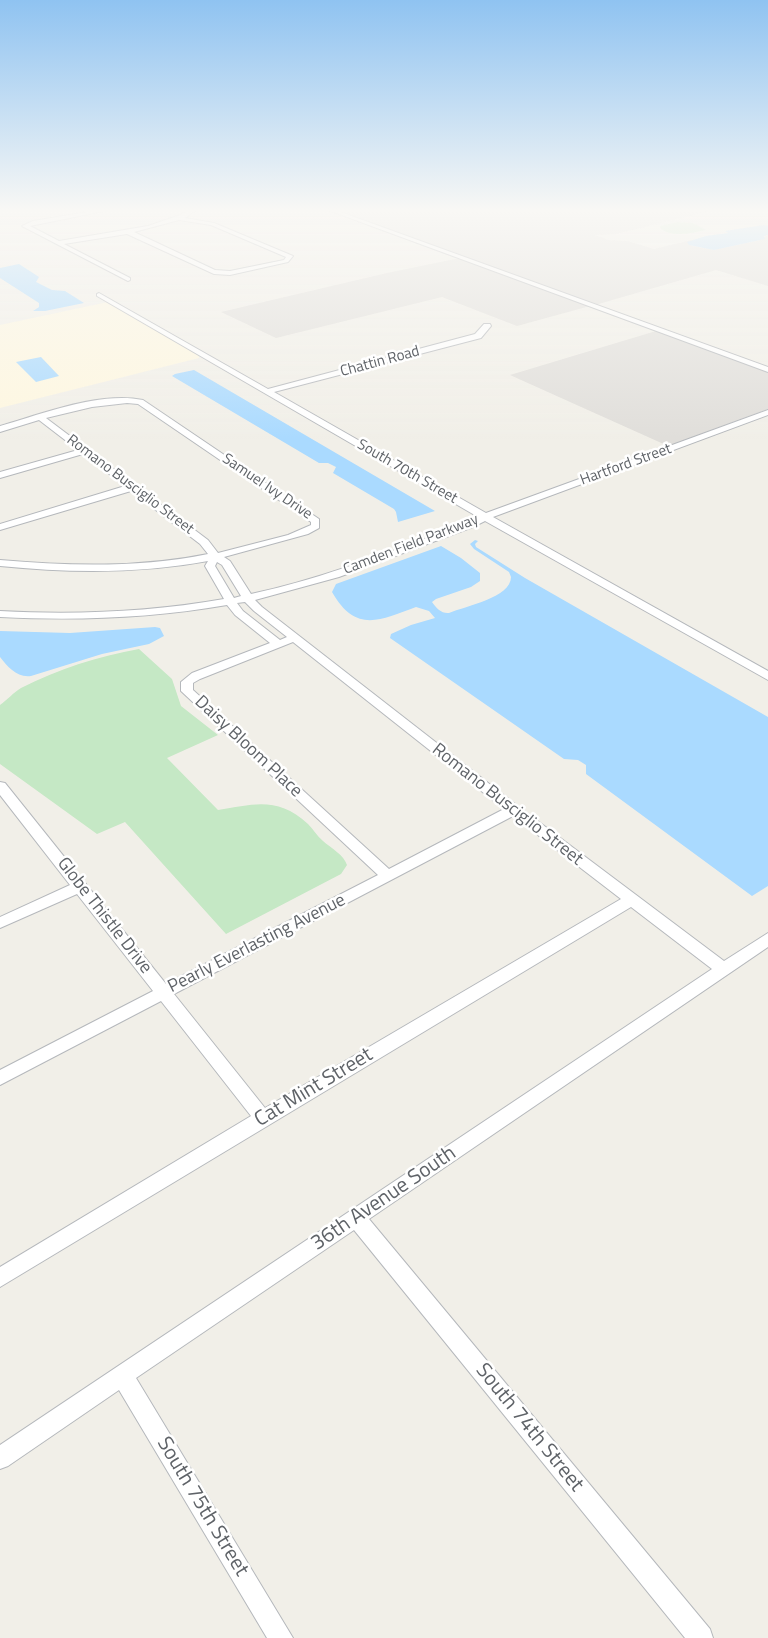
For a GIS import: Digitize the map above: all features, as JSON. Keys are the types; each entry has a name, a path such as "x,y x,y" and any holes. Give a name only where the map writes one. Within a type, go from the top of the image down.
{"street":[{"path":"540,286 768,370"},
{"name":"South 70th Street","path":"99,295 269,391 485,517 768,676"},
{"name":"Chattin Road","path":"269,391 478,336 488,326"},
{"name":"Samuel Ivy Drive","path":"0,429 105,401 126,399 140,402 316,521 316,526 296,536 215,556 158,564 93,568 0,564"},
{"name":"Hartford Street","path":"485,517 768,412"},
{"name":"Romano Busciglio Street","path":"41,418 204,542 215,556 226,562 245,594 258,609 630,900 723,969"},
{"path":"0,475 85,451"},
{"path":"0,527 132,487"},
{"name":"Camden Field Parkway","path":"0,614 48,616 123,614 183,608 331,576 470,525 485,517"},
{"path":"215,556 210,566 238,613 278,644 294,638"},
{"name":"Camden Field Parkway","path":"0,606 52,608 117,607 228,597"},
{"name":"Daisy Bloom Place","path":"278,644 196,676 187,682 187,691 388,876"},
{"name":"Globe Thistle Drive","path":"0,786 6,803 81,886 263,1118"},
{"name":"Pearly Everlasting Avenue","path":"0,1078 514,810"},
{"path":"0,923 81,886"},
{"name":"Cat Mint Street","path":"0,1278 263,1118 630,900"},
{"name":"36th Avenue South","path":"0,1458 768,939"},
{"name":"South 74th Street","path":"356,1218 701,1638"},
{"name":"South 75th Street","path":"124,1376 281,1638"}],"shaded area":[{"path":"330,286 537,286 590,306 517,326 442,297 276,338 221,312"},
{"path":"544,286 659,286 595,305"},
{"path":"108,302 198,353 199,358 0,408 0,325"},
{"path":"656,331 768,372 768,409 668,446 510,375"}],"green space":[{"path":"139,649 172,679 181,706 218,735 167,758 218,810 265,804 286,809 297,815 343,858 347,865 341,874 226,934 125,822 97,834 0,764 0,705 21,688 49,675 109,655"}],"water":[{"path":"13,286 45,286 52,290 65,291 84,303 45,311 33,311 39,307 39,303"},
{"path":"41,357 59,376 36,382 16,362"},
{"path":"194,370 435,511 398,522 394,509 333,473 336,467 328,463 319,463 172,376"},
{"path":"475,540 478,541 475,544 476,547 525,578 768,717 768,886 752,896 586,774 586,765 578,760 564,759 390,638 391,634 411,625 435,618 429,611 416,607 380,619 360,619 350,614 332,592 336,584 441,546 461,558 480,573 480,581 471,587 432,602 444,613 476,604 496,596 504,590 509,584 511,577 509,572 474,549 470,544"},
{"path":"160,628 164,636 149,644 102,654 31,676 17,674 0,657 0,631 70,633"}]}
